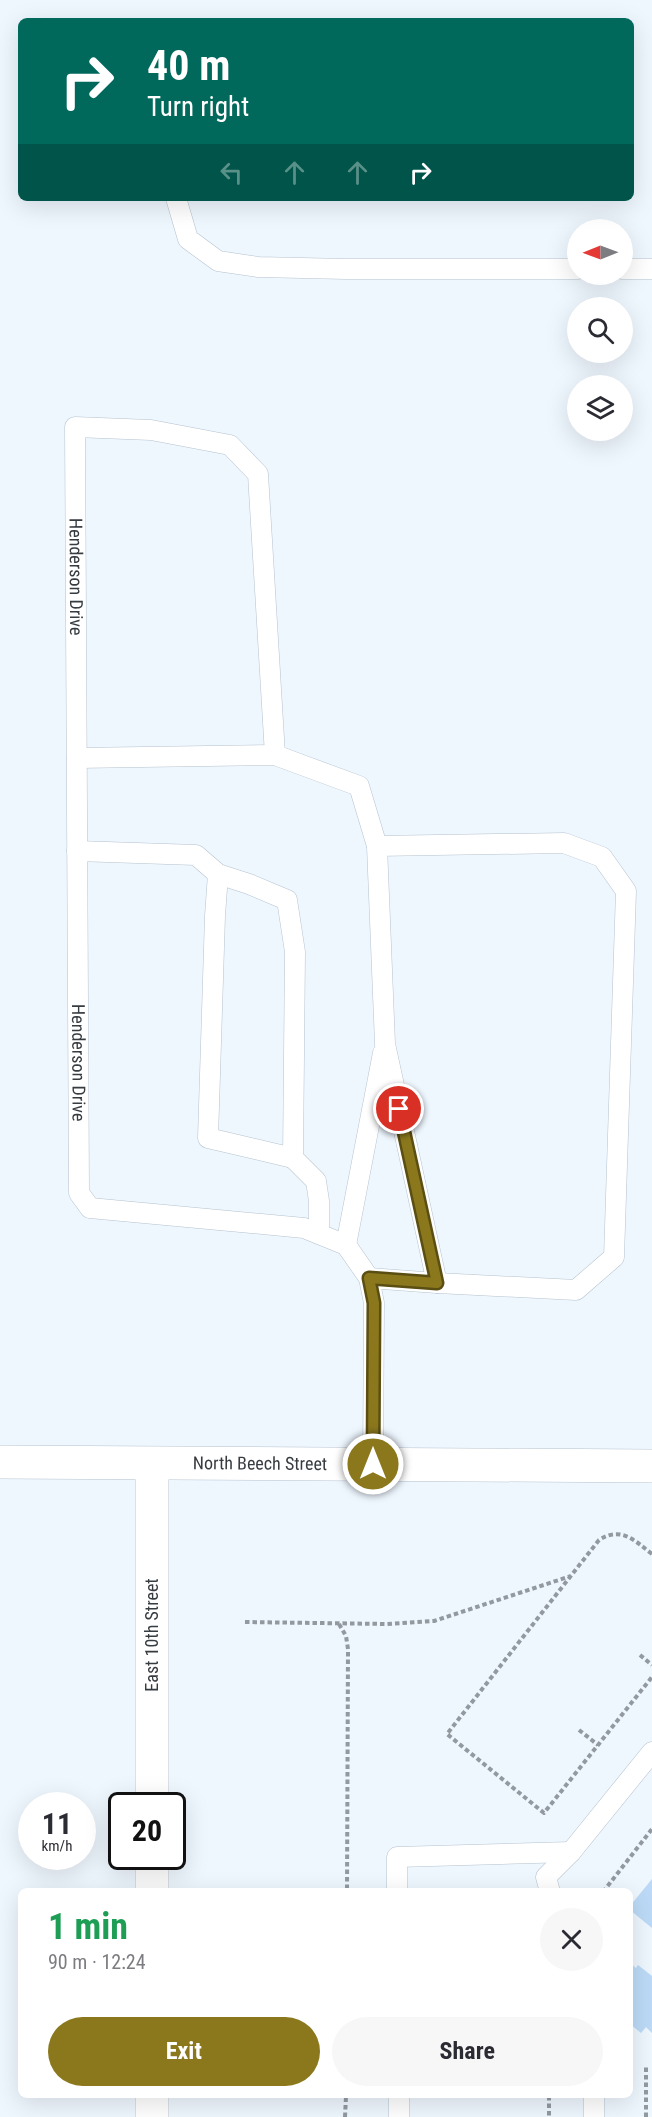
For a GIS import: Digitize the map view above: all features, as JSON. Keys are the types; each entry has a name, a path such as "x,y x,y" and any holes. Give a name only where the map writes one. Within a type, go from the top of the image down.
{"street":[{"name":"North Beech Street","path":"6,1462 652,1466"},
{"name":"East 10th Street","path":"152,1464 152,1792"},
{"path":"152,1870 152,1888"},
{"path":"152,2098 152,2117"}],"lane":[{"path":"177,201 188,239 218,261 258,267 567,269"},
{"path":"633,269 652,269"},
{"name":"Henderson Drive","path":"275,755 258,474 230,446 151,430 75,427 79,1193 90,1208 304,1228 346,1245"},
{"path":"77,758 275,755 359,786 377,846 385,1044 437,1283"},
{"path":"369,1278 576,1290 614,1257 626,891 602,857 564,843 377,846"},
{"path":"77,851 196,855 218,874 287,900 295,952 293,1158"},
{"path":"218,874 208,1138 293,1158 316,1181 319,1201 319,1234"},
{"path":"373,1464 374,1303 369,1278 346,1245 385,1044"},
{"path":"549,1888 546,1876 571,1852 652,1752"},
{"path":"397,1888 397,1857 571,1852"},
{"path":"399,2098 399,2117"},
{"path":"594,2098 594,2117"}],"path":[{"path":"652,1554 623,1534 609,1534 599,1540 447,1734 544,1813 652,1677"},
{"path":"245,1622 387,1624 434,1621 571,1576"},
{"path":"339,1624 346,1636 348,1649 347,1888"},
{"path":"640,1655 652,1665"},
{"path":"579,1730 598,1745"},
{"path":"606,1888 652,1829"},
{"path":"646,2067 646,2117"},
{"path":"345,2117 346,2098"},
{"path":"549,2098 549,2117"}],"building":[{"path":"652,1879 652,1928 633,1912 633,1902"},
{"path":"638,1965 652,1976 652,2033 646,2027 641,2033 633,2026 633,1966 636,1968"}],"route":[{"path":"373,1464 374,1303 369,1278 437,1283 399,1109"}]}
